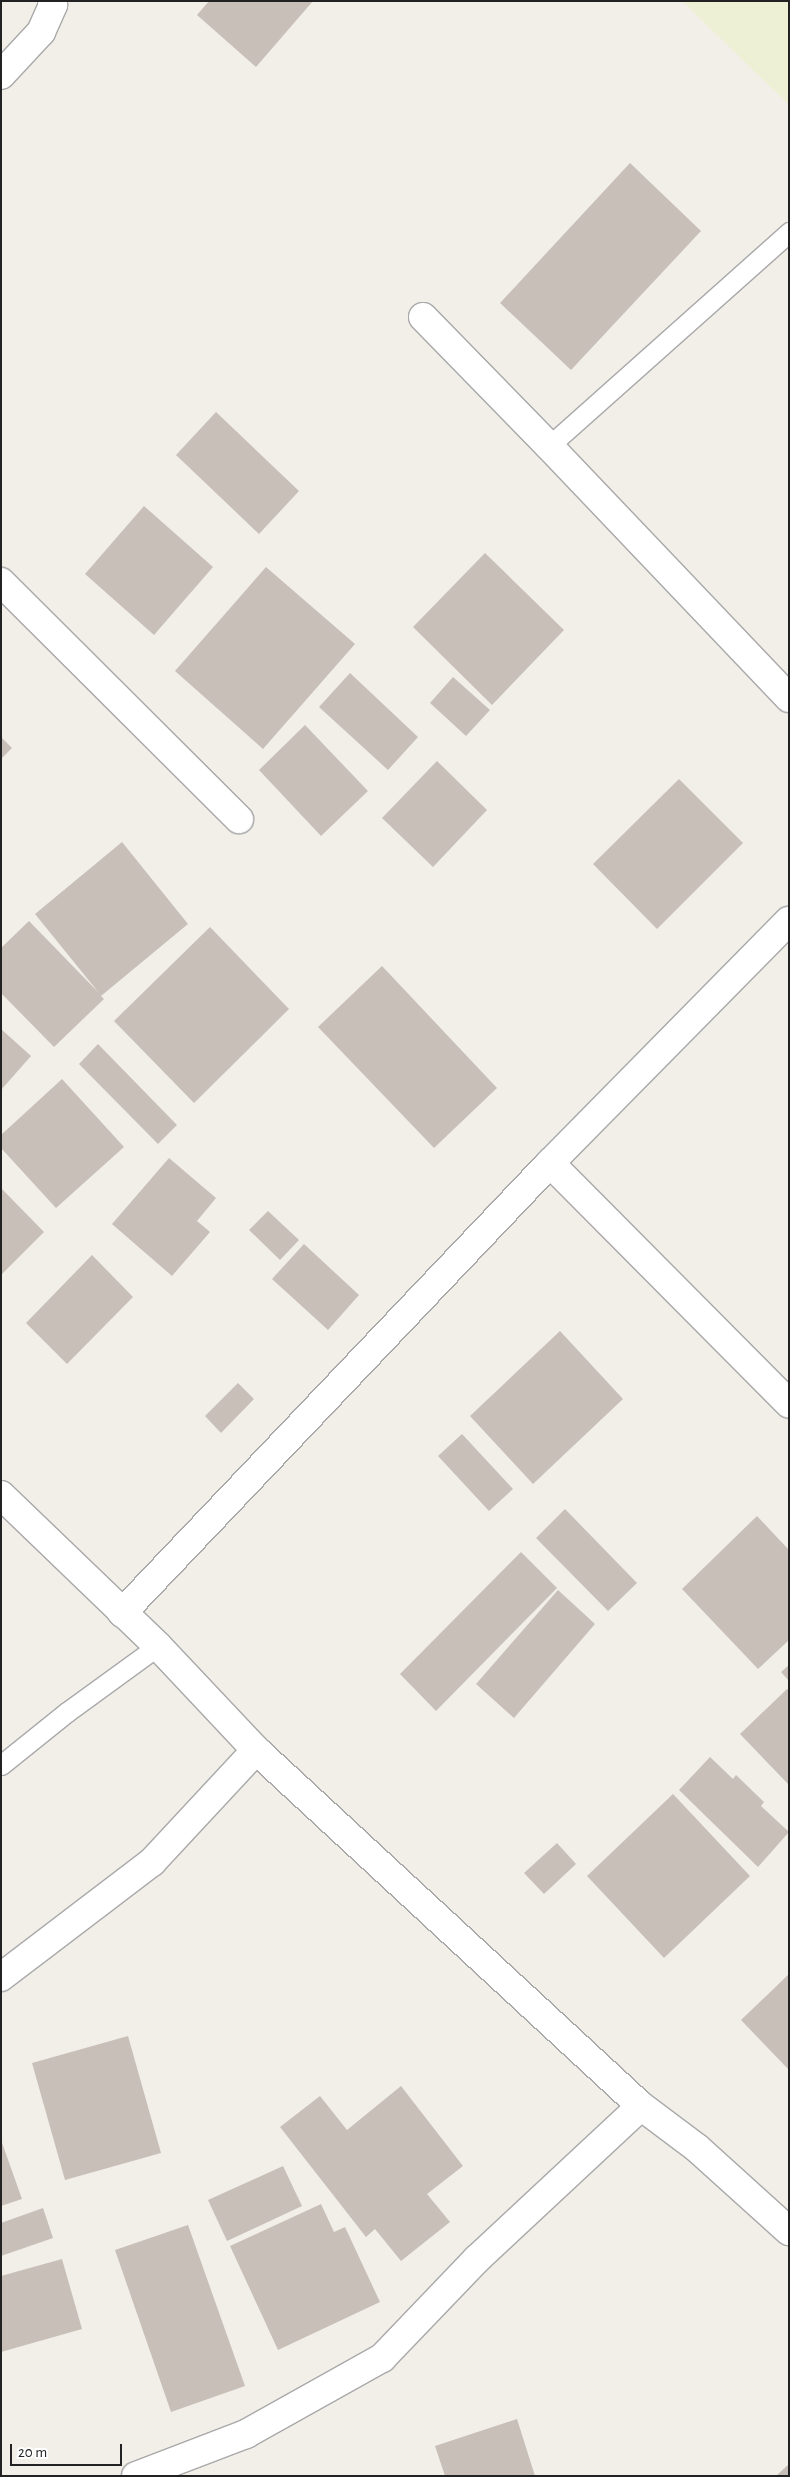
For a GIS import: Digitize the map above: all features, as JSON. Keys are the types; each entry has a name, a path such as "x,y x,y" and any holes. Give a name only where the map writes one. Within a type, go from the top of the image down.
{"street":[{"path":"1,75 41,32 53,4 52,1"},
{"path":"423,317 789,698"},
{"path":"1,582 239,819"},
{"path":"122,1612 550,1163 789,921"},
{"path":"550,1163 789,1404"},
{"path":"1,1495 158,1646 256,1750 641,2106 697,2148 789,2231"},
{"path":"1,1978 152,1862 256,1750"},
{"path":"136,2476 246,2434 382,2358 477,2259 641,2106"}],"lane":[{"path":"549,446 789,232"},
{"path":"1,1765 67,1712 158,1646"}],"green space":[{"path":"682,1 789,1 789,105"}],"building":[{"path":"209,1 313,1 256,67 197,15"},
{"path":"630,163 701,231 571,370 500,303"},
{"path":"216,412 299,491 259,534 176,455"},
{"path":"144,506 213,567 154,635 85,574"},
{"path":"485,553 564,630 492,705 413,627"},
{"path":"266,567 355,644 263,749 175,671"},
{"path":"350,673 418,737 388,770 319,707"},
{"path":"453,677 490,710 466,736 430,703"},
{"path":"305,725 368,791 321,836 259,770"},
{"path":"1,737 12,748 1,759"},
{"path":"437,761 487,810 433,867 382,818"},
{"path":"679,779 743,843 657,929 593,864"},
{"path":"122,842 188,924 101,996 104,999 54,1047 1,993 1,948 29,921 99,993 35,914"},
{"path":"210,927 289,1009 194,1103 114,1021"},
{"path":"382,966 497,1088 434,1148 318,1027"},
{"path":"1,1029 31,1056 1,1090"},
{"path":"98,1044 177,1125 158,1144 79,1064"},
{"path":"62,1079 124,1147 56,1208 1,1148 1,1135"},
{"path":"169,1158 216,1198 197,1221 210,1232 172,1276 112,1224"},
{"path":"1,1188 44,1232 1,1275"},
{"path":"268,1211 299,1240 280,1260 249,1230"},
{"path":"304,1244 359,1295 328,1330 272,1279"},
{"path":"92,1255 133,1297 67,1364 26,1323"},
{"path":"560,1331 623,1399 533,1484 470,1416"},
{"path":"238,1383 254,1399 221,1433 205,1416"},
{"path":"462,1434 513,1489 489,1511 438,1456"},
{"path":"565,1509 637,1583 608,1611 536,1538"},
{"path":"757,1516 789,1550 789,1640 758,1669 682,1589"},
{"path":"521,1552 557,1588 436,1711 400,1674"},
{"path":"558,1590 595,1624 514,1718 476,1684"},
{"path":"789,1665 789,1681 781,1672"},
{"path":"787,1689 789,1690 789,1785 740,1734"},
{"path":"710,1757 733,1779 736,1775 764,1802 761,1806 789,1832 758,1867 679,1790"},
{"path":"673,1794 750,1876 664,1958 587,1876"},
{"path":"557,1843 576,1864 544,1894 524,1873"},
{"path":"789,1974 789,2070 741,2020"},
{"path":"128,2036 161,2153 65,2180 32,2063"},
{"path":"401,2086 463,2166 427,2194 450,2222 401,2261 375,2229 366,2237 280,2127 320,2096 347,2130"},
{"path":"1,2140 22,2199 1,2206"},
{"path":"283,2166 302,2206 227,2241 208,2200"},
{"path":"321,2204 334,2232 345,2227 380,2302 278,2350 230,2246"},
{"path":"43,2208 53,2238 1,2256 1,2223"},
{"path":"188,2225 245,2386 171,2412 115,2250"},
{"path":"62,2259 82,2329 1,2352 1,2276"},
{"path":"517,2419 535,2476 445,2476 435,2446"},
{"path":"789,2464 789,2476 776,2476"}]}
